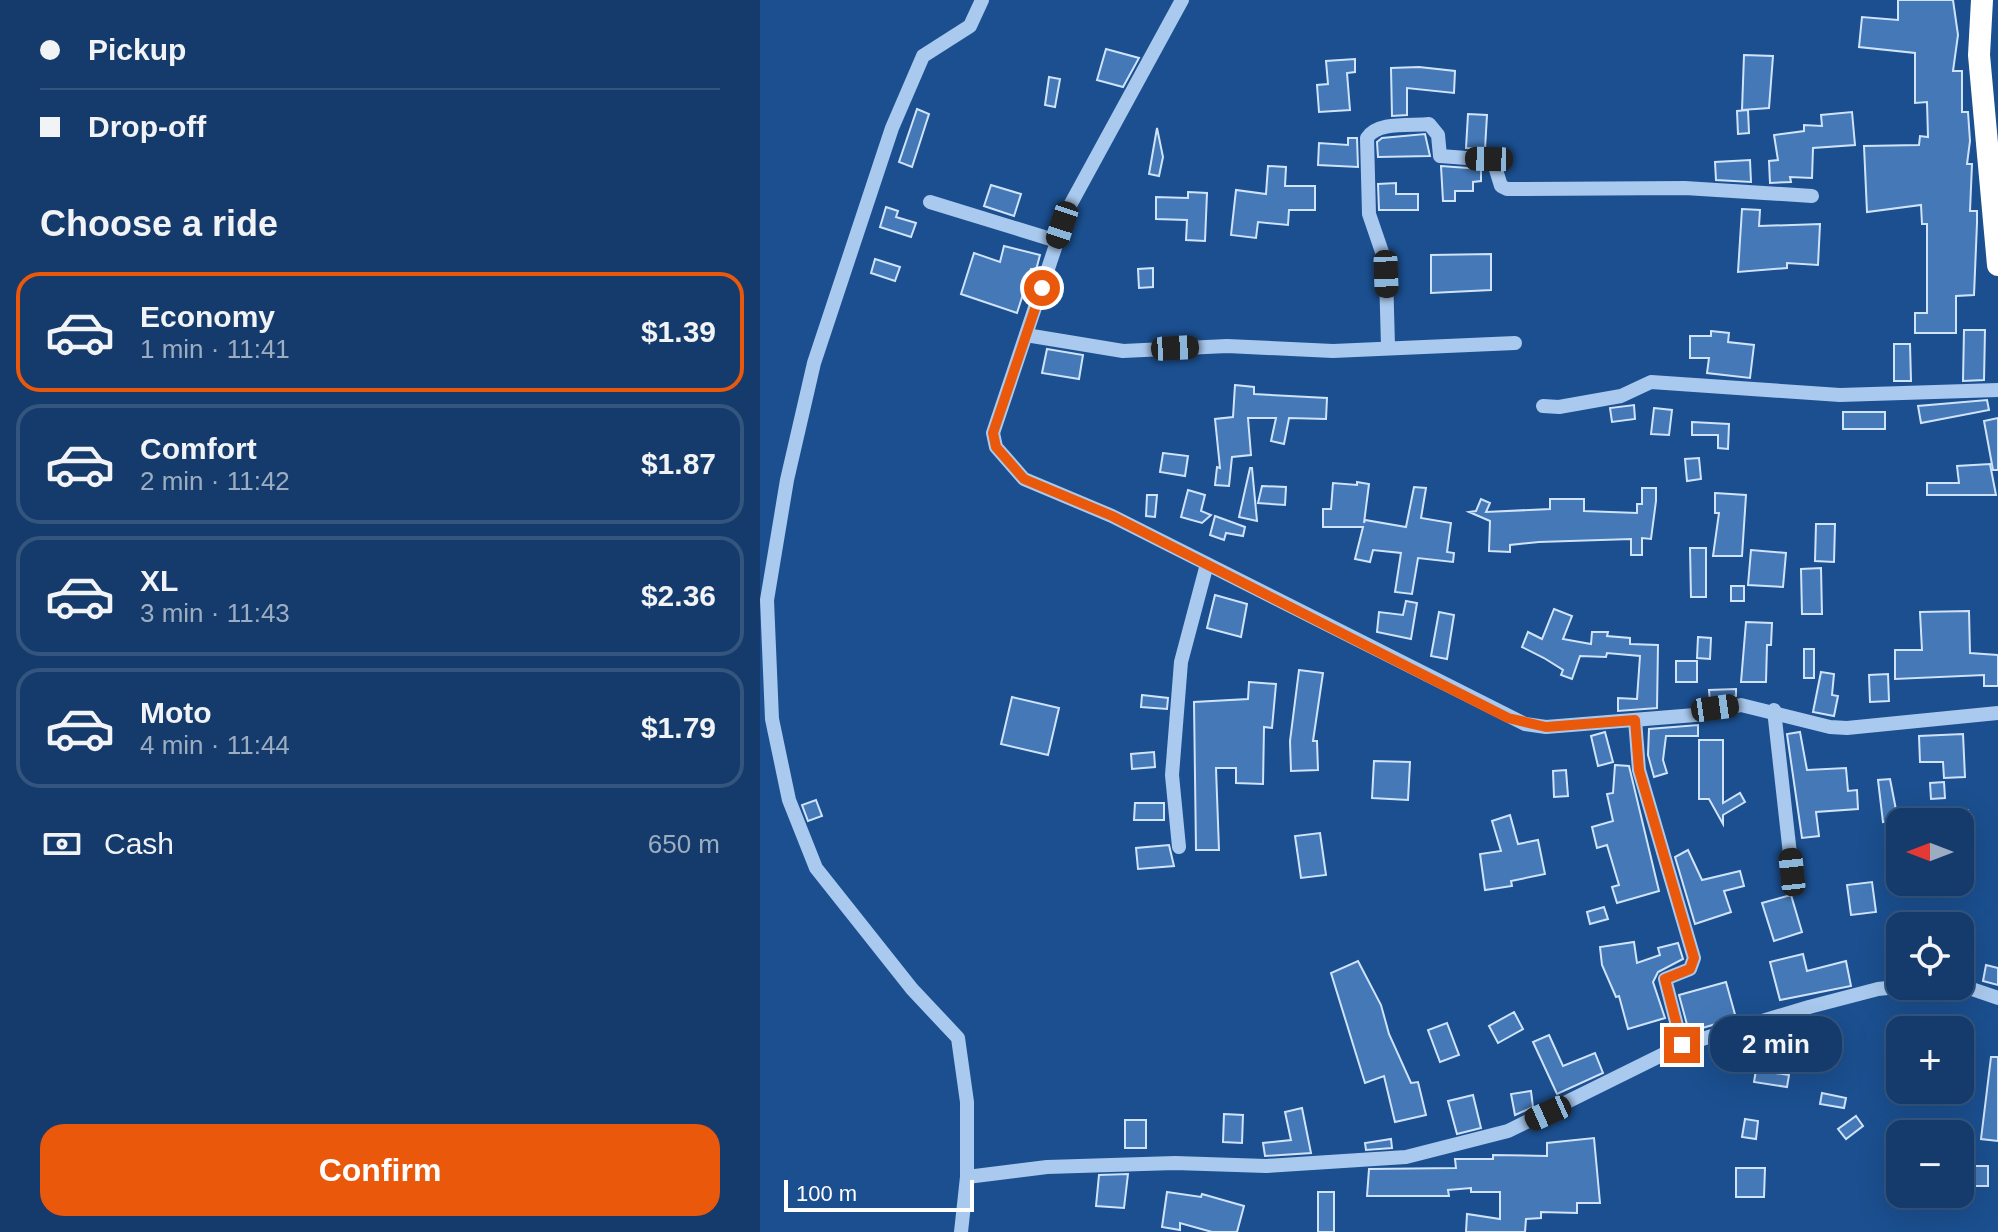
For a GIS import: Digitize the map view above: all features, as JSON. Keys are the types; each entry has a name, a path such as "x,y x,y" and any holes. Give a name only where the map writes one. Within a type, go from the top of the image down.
{"highway":[{"path":"1982,0 1979,55 1998,265"}],"street":[{"path":"961,1232 967,1177 967,1102 958,1038 912,989 816,868 789,800 772,719 767,600 787,480 814,363 892,128 923,56 970,26 982,0"},
{"path":"1182,0 1087,170 1057,241 993,433 996,447 1024,479 1112,516 1508,718 1546,727 1695,715 1741,705 1774,710 1830,727 1865,728 1998,713"},
{"path":"1388,346 1384,263 1369,214 1367,138 1380,128 1429,124 1438,135 1440,156 1493,160 1501,186 1514,190 1685,188 1812,196"},
{"path":"930,202 1057,241"},
{"path":"1026,335 1123,351 1227,346 1333,351 1388,346 1515,343"},
{"path":"1543,406 1559,407 1621,396 1651,382 1840,395 1998,390"},
{"path":"1179,847 1172,775 1181,662 1207,564"},
{"path":"1774,710 1792,872"},
{"path":"1635,720 1639,770 1694,958 1690,969 1665,979 1682,1045"},
{"path":"967,1177 1047,1167 1175,1163 1266,1166 1406,1157 1508,1131 1682,1045 1809,1007 1886,988"},
{"path":"1974,990 1998,998"}],"building":[{"path":"1898,0 1953,0 1958,35 1953,71 1962,71 1962,112 1968,112 1970,141 1967,164 1972,164 1970,211 1977,211 1974,295 1956,296 1956,333 1915,333 1915,313 1927,313 1927,224 1922,224 1921,205 1867,212 1864,146 1919,145 1920,136 1928,137 1927,102 1915,103 1915,53 1859,47 1862,17 1898,20"},
{"path":"1106,49 1139,58 1123,87 1097,80"},
{"path":"1744,55 1773,56 1769,108 1742,110"},
{"path":"1355,59 1355,72 1347,73 1350,110 1319,112 1317,85 1328,84 1326,61"},
{"path":"1391,68 1455,71 1454,93 1407,88 1407,115 1392,116"},
{"path":"1049,77 1060,79 1055,107 1045,105"},
{"path":"917,109 929,114 912,167 899,162"},
{"path":"1748,110 1749,133 1738,134 1737,111"},
{"path":"1852,112 1855,145 1813,148 1812,178 1790,177 1791,182 1770,183 1769,161 1778,160 1774,135 1804,131 1804,125 1822,126 1821,115"},
{"path":"1468,114 1487,115 1485,149 1466,148"},
{"path":"1157,128 1163,157 1159,176 1149,174"},
{"path":"1425,134 1430,156 1378,157 1377,142 1382,138"},
{"path":"1348,138 1357,138 1358,167 1318,165 1319,143 1348,145"},
{"path":"1750,160 1751,182 1716,180 1715,162"},
{"path":"1268,166 1286,167 1285,186 1315,186 1315,210 1289,210 1288,225 1258,222 1256,238 1231,235 1236,190 1266,194"},
{"path":"1441,166 1481,169 1481,181 1473,182 1473,191 1455,191 1455,201 1443,201"},
{"path":"1396,183 1396,194 1418,194 1418,210 1379,210 1378,184"},
{"path":"991,185 1021,194 1014,216 984,206"},
{"path":"1188,192 1207,193 1205,241 1186,240 1187,220 1156,219 1156,197 1188,198"},
{"path":"886,207 898,211 896,217 916,223 911,237 880,227"},
{"path":"1742,209 1760,210 1759,226 1820,224 1818,265 1787,263 1787,268 1738,272"},
{"path":"1004,246 1040,255 1036,270 1031,269 1017,313 961,294 974,253 1000,262"},
{"path":"1491,254 1491,290 1431,293 1431,255"},
{"path":"875,259 900,267 895,281 871,273"},
{"path":"1153,268 1153,287 1139,288 1138,269"},
{"path":"1964,330 1985,330 1984,380 1963,381"},
{"path":"1711,331 1729,333 1728,342 1754,345 1750,378 1707,373 1709,358 1690,358 1690,336 1711,336"},
{"path":"1894,344 1910,344 1911,381 1894,381"},
{"path":"1047,349 1083,355 1079,379 1042,373"},
{"path":"1235,385 1254,387 1254,394 1327,398 1326,419 1289,418 1284,444 1271,441 1276,418 1248,418 1251,455 1232,457 1229,486 1215,485 1217,467 1220,468 1215,419 1233,417"},
{"path":"1987,400 1989,410 1921,423 1918,406"},
{"path":"1634,405 1635,419 1612,422 1610,408"},
{"path":"1654,408 1672,410 1669,435 1651,434"},
{"path":"1843,412 1885,412 1885,429 1843,429"},
{"path":"1998,418 1998,470 1993,470 1984,421"},
{"path":"1692,422 1729,424 1728,449 1718,448 1718,435 1692,435"},
{"path":"1163,453 1188,456 1185,476 1160,472"},
{"path":"1699,458 1701,479 1687,481 1685,459"},
{"path":"1990,464 1996,495 1927,495 1927,483 1959,483 1957,466"},
{"path":"1252,468 1257,521 1239,517"},
{"path":"1357,482 1369,484 1364,523 1365,520 1406,527 1414,487 1426,488 1421,518 1451,523 1447,552 1454,553 1453,562 1418,558 1412,594 1395,592 1401,553 1373,550 1370,562 1355,559 1363,527 1323,527 1323,509 1331,509 1333,483 1357,485"},
{"path":"1262,486 1286,487 1285,505 1258,503"},
{"path":"1642,488 1656,488 1656,501 1651,539 1642,538 1642,555 1631,555 1631,539 1539,542 1510,545 1510,552 1489,551 1490,521 1469,512 1476,511 1481,499 1490,503 1486,512 1550,509 1550,499 1584,499 1584,511 1637,513 1637,504 1642,504"},
{"path":"1188,490 1205,495 1201,511 1211,515 1202,523 1181,517"},
{"path":"1715,493 1746,495 1742,556 1713,556 1719,513 1715,513"},
{"path":"1147,495 1157,495 1155,517 1146,516"},
{"path":"1215,516 1245,527 1243,536 1226,533 1224,540 1210,535"},
{"path":"1816,524 1835,524 1834,562 1815,561"},
{"path":"1690,548 1706,548 1706,597 1691,597"},
{"path":"1751,550 1786,553 1783,587 1748,585"},
{"path":"1821,568 1822,614 1802,614 1801,569"},
{"path":"1731,586 1744,586 1744,601 1731,601"},
{"path":"1215,595 1247,604 1241,637 1207,628"},
{"path":"1406,601 1417,603 1411,639 1377,632 1379,612 1403,615"},
{"path":"1554,609 1572,616 1563,639 1591,644 1592,632 1608,632 1607,636 1630,638 1630,644 1658,645 1657,708 1618,711 1618,698 1637,699 1640,656 1607,653 1606,657 1580,656 1572,679 1561,675 1563,670 1522,647 1528,632 1542,639"},
{"path":"1969,611 1970,653 1998,655 1998,686 1984,686 1984,675 1895,679 1895,650 1922,650 1920,612"},
{"path":"1439,612 1454,615 1447,659 1431,656"},
{"path":"1746,622 1772,623 1771,645 1767,645 1766,682 1741,682"},
{"path":"1698,637 1711,638 1710,659 1697,658"},
{"path":"1804,649 1814,649 1814,678 1804,678"},
{"path":"1676,661 1697,661 1697,682 1676,682"},
{"path":"1299,670 1323,673 1313,741 1317,741 1318,770 1291,771 1290,741"},
{"path":"1821,672 1834,674 1832,695 1838,696 1834,716 1813,712"},
{"path":"1888,674 1889,701 1870,702 1869,675"},
{"path":"1249,682 1276,684 1272,728 1264,727 1263,784 1236,783 1236,768 1216,768 1219,850 1196,850 1194,702 1248,699"},
{"path":"1736,689 1736,696 1710,702 1709,690"},
{"path":"1142,695 1168,698 1167,709 1141,707"},
{"path":"1012,697 1059,708 1048,755 1001,744"},
{"path":"1698,725 1698,736 1666,736 1663,760 1667,773 1654,777 1648,755 1649,729"},
{"path":"1605,732 1613,762 1598,766 1591,736"},
{"path":"1800,732 1807,770 1846,768 1848,791 1857,790 1858,809 1816,812 1819,836 1802,838 1787,734"},
{"path":"1963,734 1965,777 1944,778 1943,762 1920,762 1919,736"},
{"path":"1699,740 1723,740 1723,803 1740,793 1745,802 1723,815 1723,824 1709,799 1699,799"},
{"path":"1154,752 1155,767 1132,769 1131,754"},
{"path":"1374,761 1410,762 1408,800 1372,798"},
{"path":"1615,765 1629,766 1659,891 1617,903 1612,887 1619,885 1607,845 1597,848 1592,827 1613,821 1607,794 1613,793"},
{"path":"1566,770 1568,796 1554,797 1553,771"},
{"path":"1890,779 1896,808 1886,808 1886,822 1883,822 1878,780"},
{"path":"1944,782 1945,798 1931,799 1930,783"},
{"path":"816,800 822,816 808,821 802,805"},
{"path":"1135,803 1164,803 1164,820 1134,820"},
{"path":"1510,815 1518,844 1538,840 1545,874 1511,881 1512,886 1485,890 1480,854 1501,851 1492,821"},
{"path":"1320,833 1326,875 1301,878 1295,836"},
{"path":"1169,845 1174,866 1138,869 1136,848"},
{"path":"1688,850 1702,880 1740,871 1744,886 1724,891 1731,912 1695,924 1675,857"},
{"path":"1872,882 1876,912 1851,915 1847,885"},
{"path":"1791,895 1802,932 1774,941 1762,903"},
{"path":"1604,907 1608,919 1590,924 1587,912"},
{"path":"1634,942 1637,963 1660,955 1658,948 1678,943 1683,959 1658,972 1653,982 1665,1018 1628,1029 1619,996 1616,997 1602,965 1600,947"},
{"path":"1803,954 1807,971 1846,961 1851,986 1780,1000 1770,962"},
{"path":"1358,961 1381,1005 1389,1034 1411,1083 1418,1082 1426,1115 1395,1122 1384,1076 1365,1083 1331,973"},
{"path":"1986,965 1998,968 1998,985 1983,981"},
{"path":"1726,982 1736,1018 1689,1032 1679,995"},
{"path":"1514,1012 1523,1029 1498,1043 1489,1026"},
{"path":"1447,1023 1459,1055 1440,1062 1428,1030"},
{"path":"1549,1035 1563,1066 1595,1053 1603,1073 1557,1094 1533,1042"},
{"path":"1991,1057 1998,1057 1998,1141 1981,1139"},
{"path":"1756,1070 1789,1075 1787,1087 1754,1082"},
{"path":"1531,1091 1533,1107 1515,1115 1511,1094"},
{"path":"1822,1093 1846,1098 1844,1108 1820,1104"},
{"path":"1473,1095 1481,1128 1457,1134 1448,1101"},
{"path":"1302,1108 1311,1153 1265,1156 1263,1143 1291,1140 1285,1112"},
{"path":"1224,1114 1243,1115 1242,1143 1223,1142"},
{"path":"1856,1116 1863,1126 1846,1139 1838,1129"},
{"path":"1745,1119 1758,1121 1756,1139 1742,1137"},
{"path":"1125,1120 1146,1120 1146,1148 1125,1148"},
{"path":"1594,1138 1600,1203 1577,1203 1577,1213 1541,1212 1541,1218 1526,1219 1525,1232 1466,1232 1467,1214 1500,1219 1500,1192 1471,1192 1471,1188 1448,1190 1449,1196 1367,1196 1369,1169 1456,1168 1455,1159 1493,1159 1493,1155 1547,1156 1547,1143"},
{"path":"1391,1139 1392,1148 1366,1150 1365,1143"},
{"path":"1974,1166 1988,1166 1988,1186 1974,1186"},
{"path":"1736,1168 1765,1168 1764,1197 1736,1197"},
{"path":"1128,1174 1124,1208 1096,1206 1099,1175"},
{"path":"1167,1192 1201,1197 1202,1194 1244,1206 1237,1232 1212,1232 1180,1223 1180,1230 1162,1227"},
{"path":"1318,1192 1334,1192 1334,1232 1318,1232"}],"route":[{"path":"1042,288 993,433 996,447 1024,479 1112,516 1508,718 1546,727 1635,720 1639,770 1694,958 1690,969 1665,979 1682,1045"}]}
